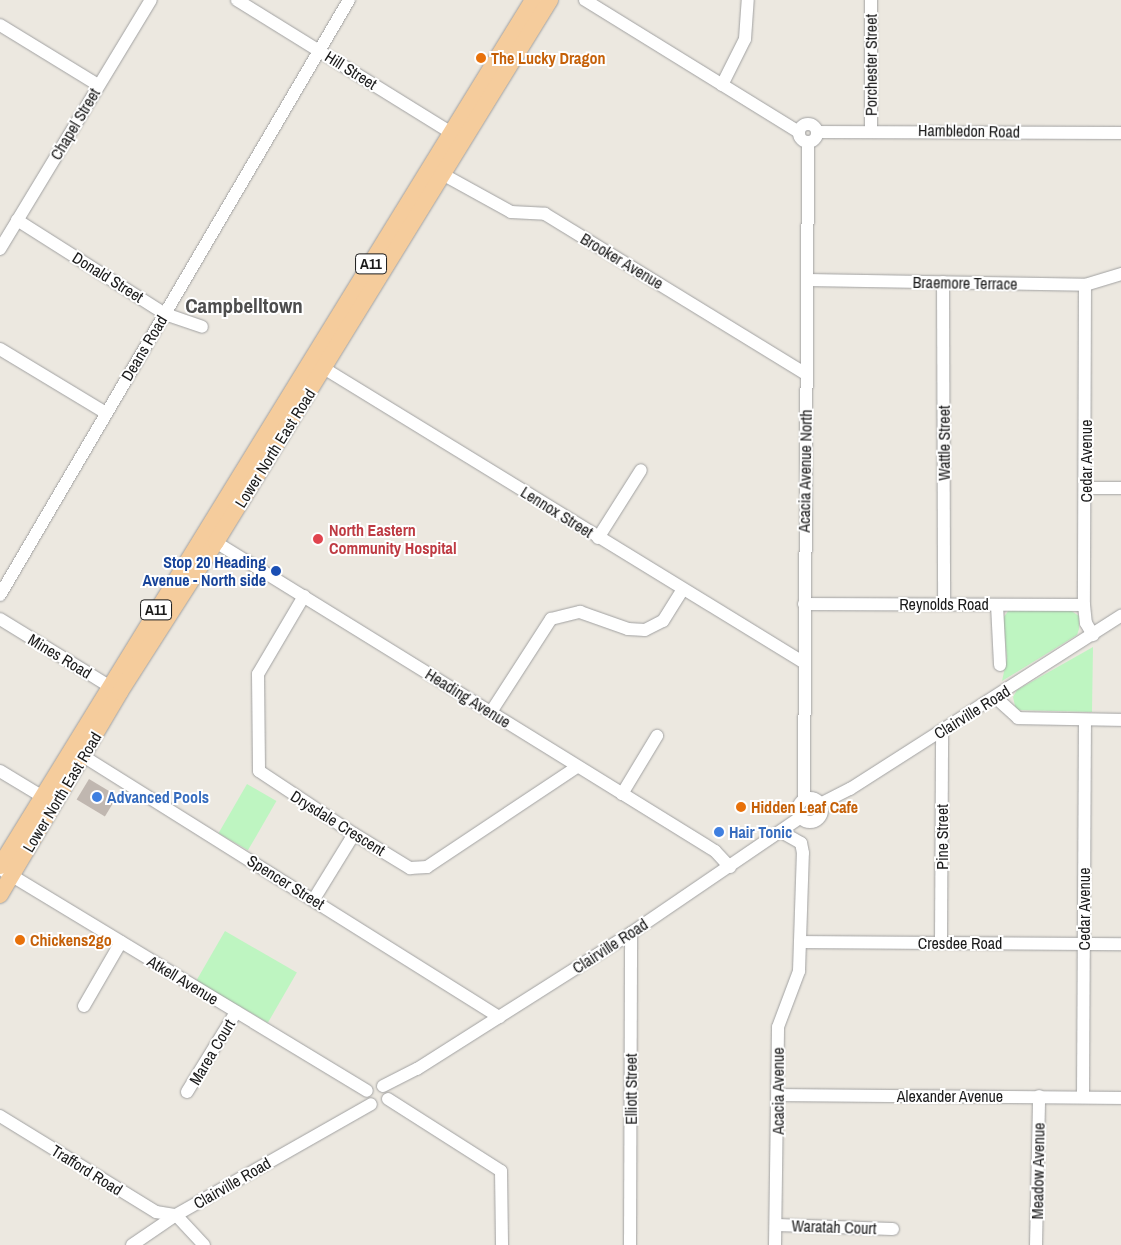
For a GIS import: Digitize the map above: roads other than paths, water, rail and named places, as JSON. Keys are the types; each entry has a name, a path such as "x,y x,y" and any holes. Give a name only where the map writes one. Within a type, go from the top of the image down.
{"main road":[{"name":"Lower North East Road","path":"458,137 533,0"},
{"name":"Lower North East Road","path":"4,870 79,753 114,689 210,538 458,137 550,0"},
{"name":"Lower North East Road","path":"0,895 4,870 43,797 79,753"}],"street":[{"name":"Chapel Street","path":"0,249 151,0"},
{"name":"Hill Street","path":"237,0 458,137"},
{"name":"Deans Road","path":"0,595 348,0"},
{"path":"585,0 799,132 800,138 808,142 815,139 817,132 806,125 799,132"},
{"path":"722,85 745,39 748,0"},
{"name":"Porchester Street","path":"871,0 871,130"},
{"path":"0,26 98,85"},
{"name":"Hambledon Road","path":"817,132 871,130 1121,133"},
{"name":"Acacia Avenue North","path":"804,800 808,142"},
{"name":"Brooker Avenue","path":"437,171 511,212 545,214 806,374"},
{"name":"Donald Street","path":"17,220 165,314 202,327"},
{"name":"Braemore Terrace","path":"807,280 1084,285 1121,274"},
{"name":"Wattle Street","path":"943,282 944,604"},
{"name":"Cedar Avenue","path":"1084,285 1086,488 1084,605 1086,624 1092,635"},
{"path":"0,349 106,413"},
{"name":"Lennox Street","path":"317,365 682,590 804,662"},
{"path":"598,538 641,470"},
{"path":"1086,488 1121,488"},
{"name":"Heading Avenue","path":"210,538 715,851 730,867"},
{"path":"491,712 551,619 580,612 628,629 645,630 663,621 682,590"},
{"name":"Drysdale Crescent","path":"304,596 258,674 259,771 354,834 410,868 427,867 577,767"},
{"name":"Reynolds Road","path":"804,604 1084,605"},
{"path":"997,604 1000,665"},
{"name":"Clairville Road","path":"820,804 942,731 1121,616"},
{"name":"Mines Road","path":"0,619 114,689"},
{"path":"995,697 1018,718 1121,720"},
{"name":"Cedar Avenue","path":"1083,1097 1085,720"},
{"name":"Pine Street","path":"942,731 942,943"},
{"path":"622,794 657,736"},
{"name":"Spencer Street","path":"79,753 314,899 499,1018"},
{"path":"0,771 43,797"},
{"path":"804,800 820,804 822,811 815,821 801,817 800,804 804,800"},
{"name":"Clairville Road","path":"387,1094 417,1069 631,933 801,817"},
{"path":"781,832 801,843 803,849 800,942"},
{"path":"314,899 354,834"},
{"name":"Atkell Avenue","path":"4,870 236,1012 368,1096"},
{"name":"Elliott Street","path":"630,1245 631,933"},
{"path":"84,1006 121,942"},
{"name":"Cresdee Road","path":"800,942 1121,944"},
{"name":"Acacia Avenue","path":"775,1245 778,1027 797,983 800,942"},
{"name":"Marea Court","path":"188,1092 236,1012"},
{"path":"387,1094 382,1105 368,1096 376,1084 387,1094 500,1171 502,1245"},
{"name":"Alexander Avenue","path":"778,1095 1121,1098"},
{"name":"Clairville Road","path":"134,1244 176,1215 334,1124 368,1096"},
{"name":"Meadow Avenue","path":"1036,1245 1039,1096"},
{"name":"Trafford Road","path":"0,1116 156,1212 176,1215"},
{"path":"176,1215 204,1245"},
{"name":"Waratah Court","path":"776,1226 893,1229"}],"place":[{"name":"The Lucky Dragon","path":"481,58"},
{"name":"North Eastern Community Hospital","path":"318,539"},
{"name":"Stop 20 Heading Avenue - North side","path":"276,571"},
{"name":"Advanced Pools","path":"97,797"},
{"name":"Hidden Leaf Cafe","path":"741,807"},
{"name":"Hair Tonic","path":"719,832"},
{"name":"Chickens2go","path":"20,940"}],"district":[{"name":"Campbelltown","path":"244,306"}]}
